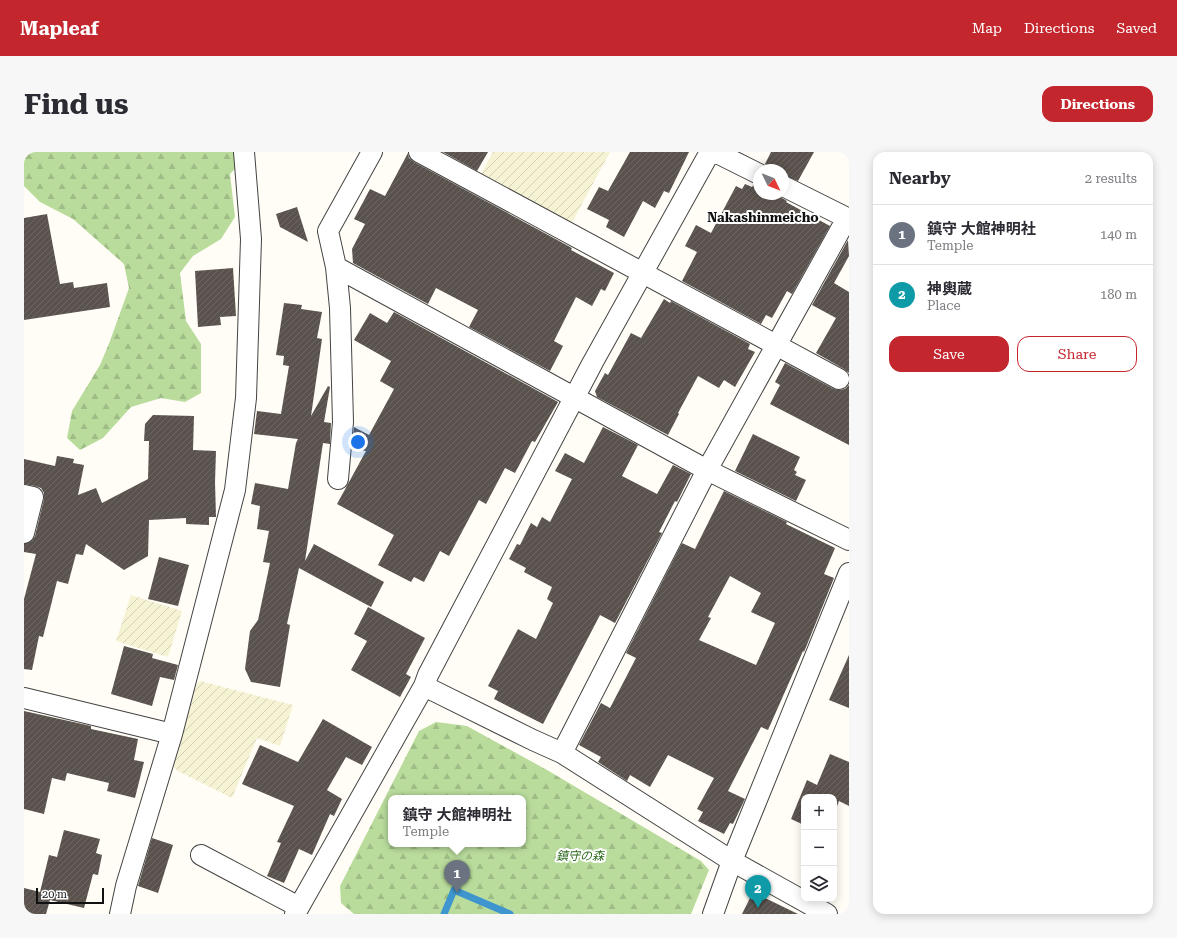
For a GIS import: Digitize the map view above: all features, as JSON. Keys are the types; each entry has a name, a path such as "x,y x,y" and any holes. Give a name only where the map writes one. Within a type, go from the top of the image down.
{"street":[{"path":"120,914 126,886 172,734 235,490 246,398 251,239 244,152"},
{"path":"338,479 344,422 340,308 336,267 328,231 372,152"},
{"path":"419,152 839,379"},
{"path":"201,855 297,911 424,686 428,675 574,398 710,152"},
{"path":"715,152 753,171"},
{"path":"562,753 707,470 848,218 789,189"},
{"path":"336,267 707,470 849,540"},
{"path":"24,495 33,497 24,533"},
{"path":"713,914 732,861 849,573"},
{"path":"424,686 562,753 732,861 827,914"},
{"path":"24,698 172,734"}],"shaded area":[{"path":"493,152 610,152 569,228 478,179"},
{"path":"131,595 182,611 168,657 116,641"},
{"path":"200,681 293,705 280,746 257,738 232,798 178,771 173,766 196,685"}],"green space":[{"path":"24,152 252,152 230,174 235,217 221,239 193,256 180,273 186,321 201,344 201,393 185,402 161,398 131,407 103,438 80,450 67,438 72,411 100,365 129,288 124,264 73,219 40,202 24,186"},
{"name":"鎮守の森","path":"436,722 467,726 547,770 701,861 709,870 691,914 354,914 341,903 340,886 419,731"}],"building":[{"path":"443,152 488,152 477,171"},
{"path":"630,152 689,152 669,193 664,191 655,208 643,201 624,237 606,227 609,220 587,209 599,187 608,191"},
{"path":"771,152 814,152 798,181 789,177 789,164 765,164"},
{"path":"408,153 409,158 414,162 572,248 571,250 614,273 605,291 601,289 592,306 576,297 554,341 563,346 550,371 469,327 478,310 436,288 428,304 353,263 352,249 365,224 354,219 370,189 385,196"},
{"path":"745,184 752,187 753,186 753,200 785,200 787,201 786,202 830,226 792,294 787,291 772,318 766,315 761,324 682,281 697,252 685,246 696,225 711,233 736,186 742,189"},
{"path":"297,207 308,242 280,227 276,214"},
{"path":"47,214 60,284 73,282 74,288 107,283 110,307 24,320 24,218"},
{"path":"848,240 849,256 834,283 849,292 849,373 816,353 836,318 812,305"},
{"path":"233,268 236,316 220,317 221,325 198,327 195,271"},
{"path":"664,299 670,303 671,301 750,344 748,349 755,352 735,387 724,380 719,388 698,376 668,435 597,397 595,391 605,373 608,375 631,333 641,338"},
{"path":"284,303 302,305 301,309 322,312 317,338 322,339 311,416 328,386 330,387 324,422 331,423 330,444 323,443 305,561 314,544 384,582 371,607 299,568 287,624 290,625 280,687 251,682 245,669 250,631 258,620 270,563 263,562 269,531 257,529 260,506 251,504 255,483 288,489 298,439 254,434 257,411 281,414 289,366 283,365 284,356 276,355"},
{"path":"394,312 558,402 535,442 532,441 515,473 505,468 486,504 479,500 449,556 440,551 424,582 414,577 411,582 378,565 394,535 337,504 366,451 352,448 354,427 369,435 394,389 380,381 391,361 354,340 370,313 387,323"},
{"path":"785,363 834,389 845,389 849,385 849,445 770,404 780,385 775,382"},
{"path":"153,415 194,416 193,450 216,451 216,517 209,517 209,525 186,524 186,518 149,520 148,556 124,570 86,544 83,555 76,554 68,584 57,581 43,637 39,636 32,670 24,669 24,599 36,554 24,552 24,544 32,541 35,536 44,499 44,493 41,488 24,484 24,459 55,466 57,456 74,459 73,463 84,465 78,495 96,488 102,503 148,479 149,441 144,441 145,424"},
{"path":"603,427 638,445 622,476 657,494 673,465 691,474 677,502 675,501 659,532 662,533 615,623 600,615 543,724 494,699 498,691 488,686 518,629 536,639 553,603 547,599 552,587 524,572 526,568 509,559 517,544 520,545 531,523 537,527 542,517 550,522 572,479 555,471 565,453 584,463"},
{"path":"753,434 800,457 794,470 797,472 795,475 806,480 796,501 735,471"},
{"path":"724,491 787,522 786,524 835,548 824,574 834,578 804,652 803,651 768,730 761,727 728,791 745,799 733,824 730,823 724,834 698,821 703,812 697,809 714,778 668,755 650,787 630,775 627,781 598,762 601,757 579,745 601,703 610,708 636,658 626,653 682,543 695,549","holes":["730,576 761,593 751,612 775,623 756,665 699,640 711,618 708,617"]},
{"path":"159,557 189,565 178,606 148,599"},
{"path":"368,607 425,638 406,674 411,677 400,697 351,670 367,641 354,634"},
{"path":"124,646 153,654 152,658 178,665 174,680 160,677 152,706 111,694"},
{"path":"849,655 849,708 829,700"},
{"path":"24,711 91,726 91,729 138,739 134,760 144,762 135,798 107,791 109,783 67,773 65,781 52,778 44,814 24,809"},
{"path":"323,719 372,747 362,765 346,757 327,790 342,799 334,816 330,814 312,855 299,849 284,883 267,876 281,843 277,842 294,806 242,784 260,745 298,762"},
{"path":"830,754 849,762 849,806 839,801 837,806 837,794 801,794 807,780 817,785"},
{"path":"801,795 801,824 791,819"},
{"path":"64,830 100,839 96,853 102,855 98,875 93,874 84,908 50,900 46,914 24,914 24,888 40,892 49,855 57,857"},
{"path":"152,838 173,845 158,893 138,886"},
{"path":"753,892 798,914 742,914"}],"waterway":[{"path":"444,914 454,890 510,914"}],"place":[{"name":"鎮守 大館神明社","path":"457,893"},
{"name":"神輿蔵","path":"758,908"}],"district":[{"name":"Nakashinmeicho","path":"763,217"}]}
